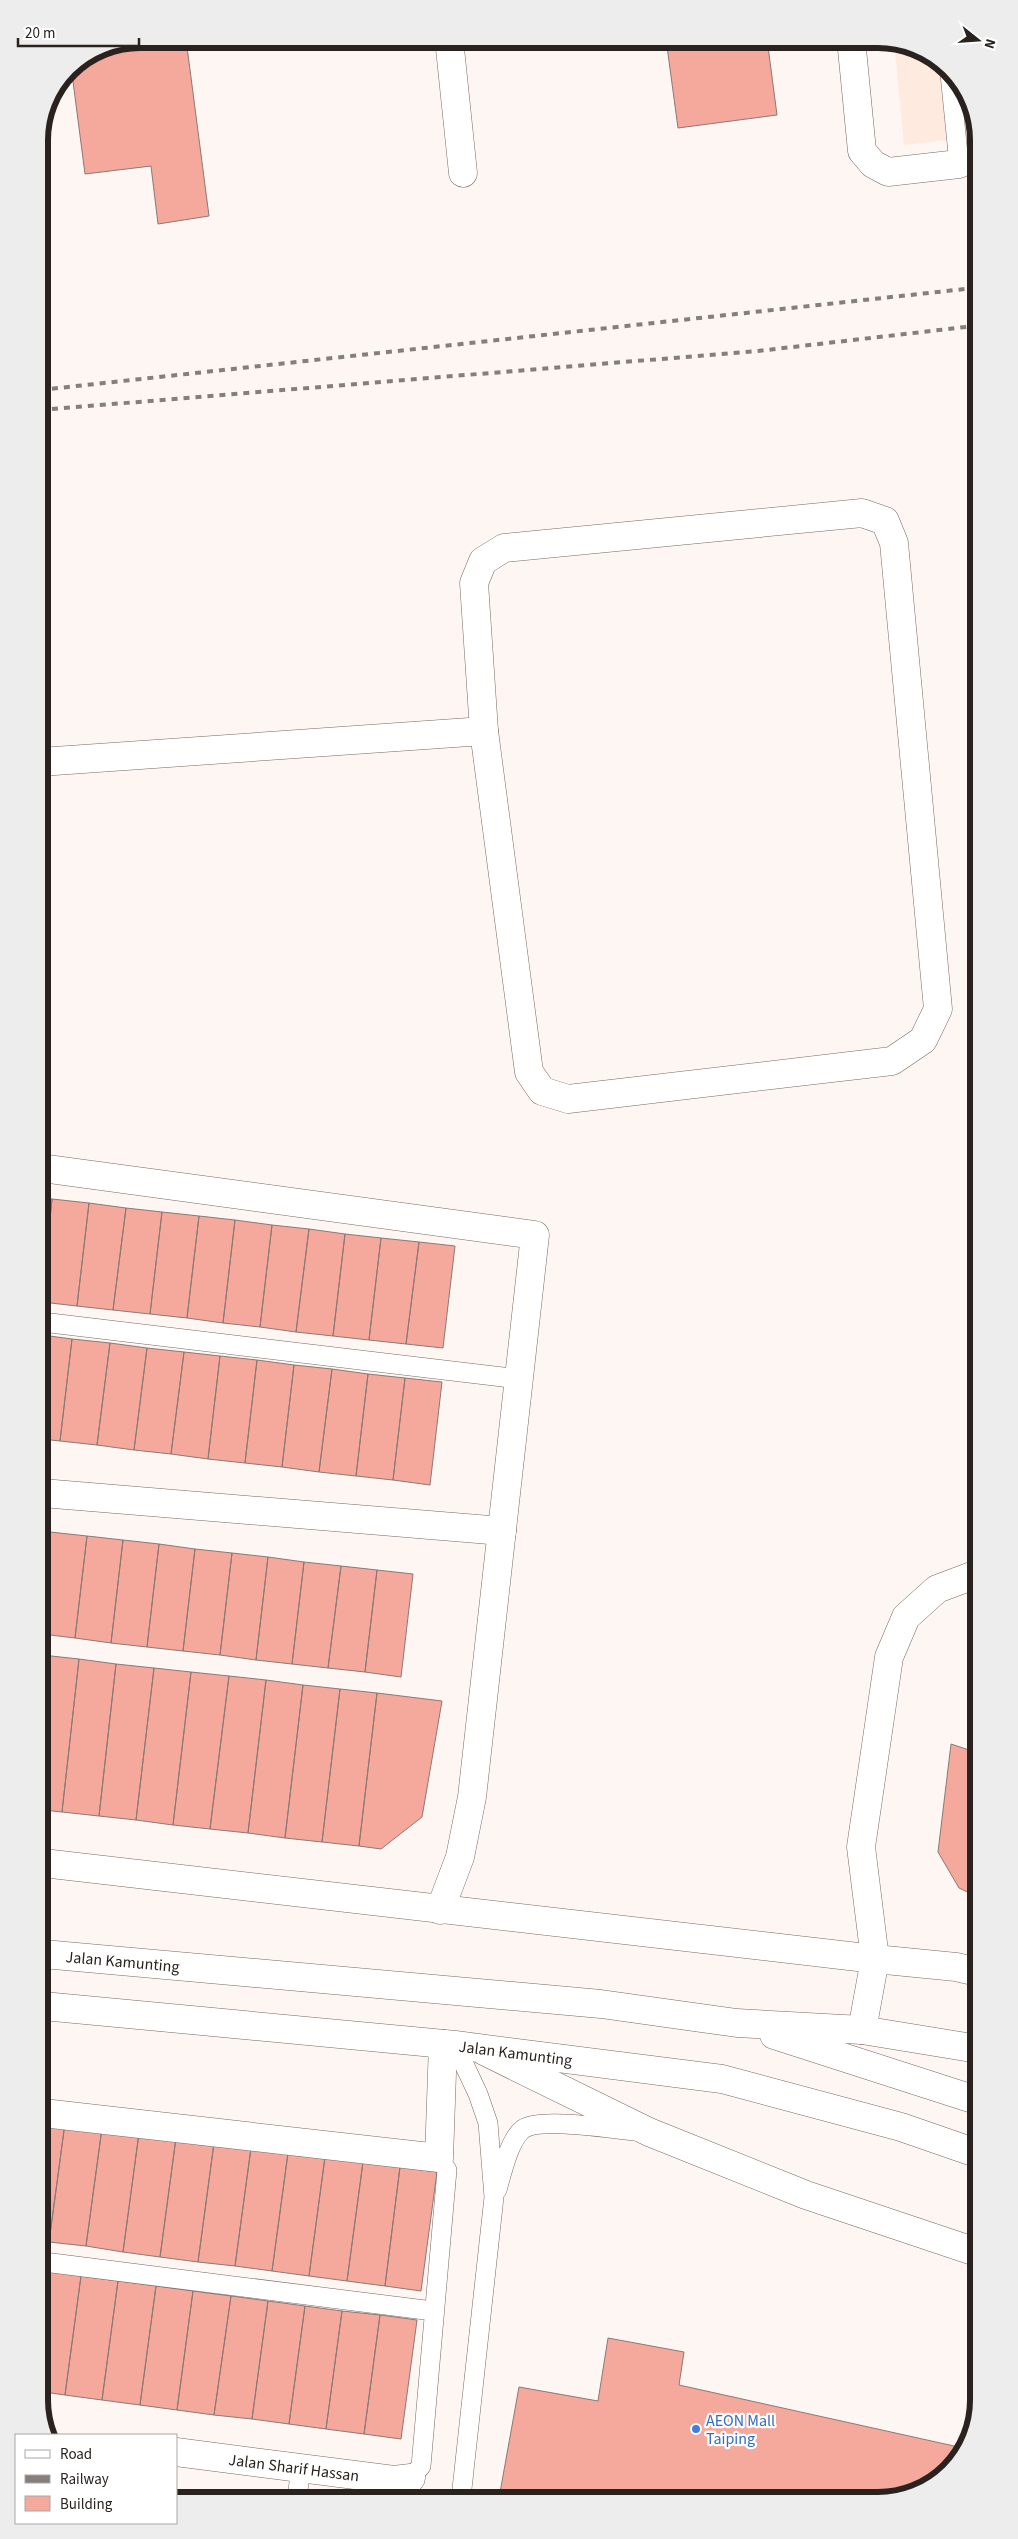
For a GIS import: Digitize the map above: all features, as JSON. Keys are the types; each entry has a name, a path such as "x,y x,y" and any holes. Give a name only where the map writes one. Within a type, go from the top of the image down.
{"street":[{"path":"450,48 463,173"},
{"path":"852,48 862,151 873,164 888,172 967,164"},
{"path":"862,513 885,521 894,543 938,1009 923,1040 892,1062 568,1099 542,1091 529,1072 484,731 474,583 483,561 504,548 862,513"},
{"path":"48,761 484,731"},
{"path":"48,1169 535,1235 472,1797 460,1857 440,1910"},
{"path":"48,1493 502,1530"},
{"path":"862,2030 875,1959 861,1847 888,1657 906,1617 936,1589 970,1577"},
{"path":"48,1864 440,1910 956,1967 970,1970"},
{"name":"Jalan Kamunting","path":"48,1954 601,2004 737,2024 862,2030 970,2048"},
{"name":"Jalan Kamunting","path":"48,2006 459,2046 722,2079 901,2127 970,2151"},
{"path":"737,2024 970,2098"},
{"path":"48,2113 439,2158 459,2046 649,2132 806,2195 970,2251"},
{"name":"Jalan Sharif Hassan","path":"178,2452 301,2466 394,2480 411,2478"}],"lane":[{"path":"952,86 967,164"},
{"path":"48,1323 519,1379"},
{"path":"459,2046 488,2123 494,2198 462,2491"},
{"path":"494,2198 511,2147 523,2129 543,2123 649,2132"},
{"path":"411,2478 421,2466 433,2311 447,2170 439,2158"},
{"path":"48,2263 433,2311"},
{"path":"298,2491 301,2466"}],"shaded area":[{"path":"895,49 919,57 943,75 961,99 966,110 970,128 970,137 904,145"}],"building":[{"path":"187,48 209,216 158,224 151,166 85,174 72,77 94,60 122,49"},
{"path":"667,48 768,48 777,115 678,128"},
{"path":"48,1199 52,1199 48,1236"},
{"path":"52,1199 89,1203 77,1306 48,1303 48,1240"},
{"path":"89,1203 126,1208 113,1310 77,1306"},
{"path":"126,1208 162,1212 150,1314 113,1310"},
{"path":"162,1212 199,1216 187,1318 150,1314"},
{"path":"199,1216 235,1220 223,1323 187,1318"},
{"path":"235,1220 272,1225 260,1327 223,1323"},
{"path":"272,1225 309,1229 296,1332 260,1327"},
{"path":"309,1229 345,1234 333,1336 296,1332"},
{"path":"345,1234 381,1238 369,1340 333,1336"},
{"path":"381,1238 419,1242 406,1344 369,1340"},
{"path":"419,1242 455,1246 443,1348 406,1344"},
{"path":"48,1336 72,1339 60,1441 48,1440"},
{"path":"72,1339 110,1343 97,1445 60,1441"},
{"path":"110,1343 147,1348 134,1450 97,1445"},
{"path":"147,1348 184,1352 171,1454 134,1450"},
{"path":"184,1352 220,1356 208,1459 171,1454"},
{"path":"220,1356 257,1360 245,1463 208,1459"},
{"path":"257,1360 294,1365 282,1467 245,1463"},
{"path":"294,1365 332,1369 319,1472 282,1467"},
{"path":"332,1369 368,1374 356,1476 319,1472"},
{"path":"368,1374 405,1378 393,1480 356,1476"},
{"path":"405,1378 442,1382 430,1485 393,1480"},
{"path":"50,1532 87,1536 75,1638 48,1635 48,1549"},
{"path":"87,1536 123,1540 111,1643 75,1638"},
{"path":"123,1540 159,1544 147,1647 111,1643"},
{"path":"159,1544 195,1549 183,1651 147,1647"},
{"path":"195,1549 232,1553 220,1655 183,1651"},
{"path":"232,1553 268,1557 256,1660 220,1655"},
{"path":"268,1557 304,1562 292,1664 256,1660"},
{"path":"304,1562 341,1566 328,1668 292,1664"},
{"path":"341,1566 377,1570 365,1672 328,1668"},
{"path":"377,1570 413,1574 401,1677 365,1672"},
{"path":"48,1656 79,1659 62,1812 48,1811"},
{"path":"79,1659 116,1664 99,1816 62,1812"},
{"path":"116,1664 154,1668 136,1820 99,1816"},
{"path":"154,1668 191,1672 173,1825 136,1820"},
{"path":"191,1672 229,1676 210,1829 173,1825"},
{"path":"229,1676 266,1680 248,1833 210,1829"},
{"path":"266,1680 303,1685 285,1838 248,1833"},
{"path":"303,1685 340,1689 322,1842 285,1838"},
{"path":"340,1689 377,1693 359,1846 322,1842"},
{"path":"377,1693 442,1701 422,1817 381,1849 359,1846"},
{"path":"951,1744 970,1750 970,1893 959,1888 938,1852"},
{"path":"48,2121 65,2123 48,2242"},
{"path":"65,2123 102,2128 86,2246 49,2242"},
{"path":"102,2128 139,2133 123,2252 86,2246"},
{"path":"139,2133 176,2138 160,2257 123,2252"},
{"path":"176,2138 214,2143 198,2262 160,2257"},
{"path":"214,2143 251,2148 235,2266 198,2262"},
{"path":"251,2148 288,2153 272,2271 235,2266"},
{"path":"288,2153 325,2157 309,2276 272,2271"},
{"path":"325,2157 363,2162 347,2281 309,2276"},
{"path":"363,2162 400,2167 385,2286 347,2281"},
{"path":"400,2167 437,2172 421,2291 385,2286"},
{"path":"48,2272 81,2276 65,2395 48,2393"},
{"path":"81,2276 118,2281 102,2400 65,2395"},
{"path":"118,2281 156,2286 140,2405 102,2400"},
{"path":"156,2286 193,2291 177,2410 140,2405"},
{"path":"193,2291 231,2296 214,2415 177,2410"},
{"path":"231,2296 268,2301 252,2419 214,2415"},
{"path":"268,2301 305,2306 289,2424 252,2419"},
{"path":"305,2306 342,2311 326,2429 289,2424"},
{"path":"342,2311 380,2315 364,2434 326,2429"},
{"path":"380,2315 417,2320 401,2439 364,2434"},
{"name":"AEON Mall Taiping","path":"608,2338 684,2352 679,2385 957,2447 943,2464 924,2479 908,2487 890,2491 500,2491 519,2387 598,2401"}],"railway":[{"path":"48,389 970,288"},
{"path":"48,409 758,351 970,326"}],"place":[{"name":"AEON Mall Taiping","path":"696,2429"}]}
